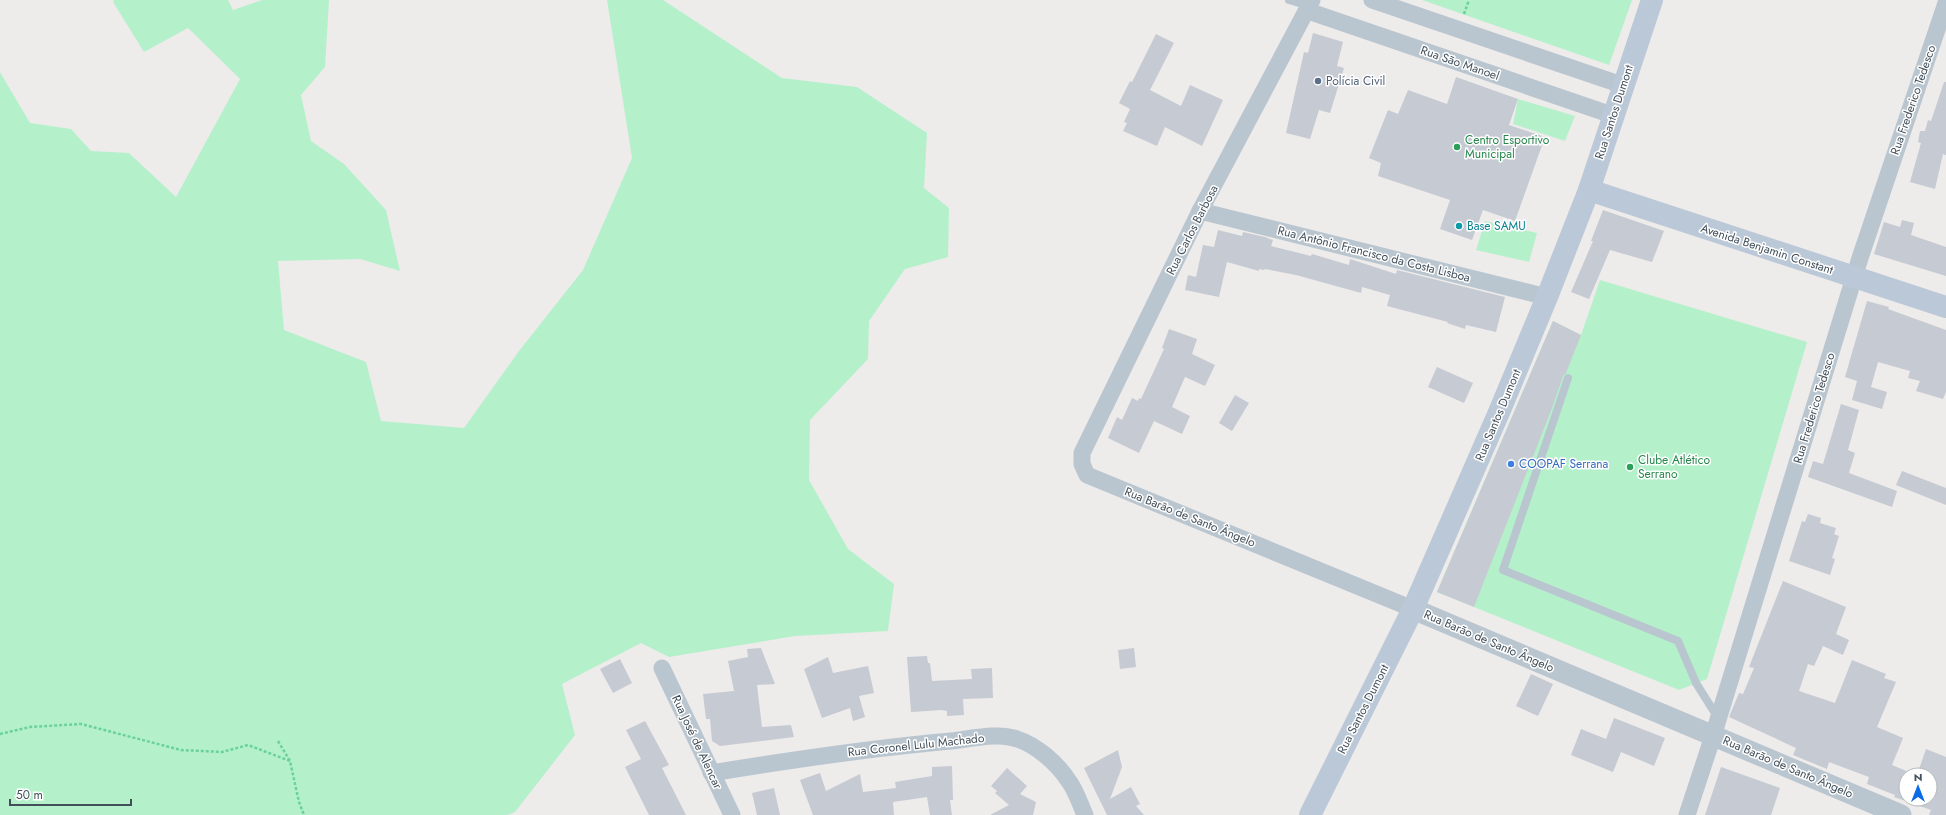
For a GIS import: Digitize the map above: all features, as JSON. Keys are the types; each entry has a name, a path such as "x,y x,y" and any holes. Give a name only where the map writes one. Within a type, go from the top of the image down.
{"main road":[{"name":"Rua Santos Dumont","path":"1310,815 1413,609 1547,297 1589,190 1612,115 1652,0"},
{"name":"Avenida Benjamin Constant","path":"1589,190 1946,307"}],"street":[{"path":"1372,0 1622,85"},
{"name":"Rua Frederico Tedesco","path":"1687,815 1716,727 1854,277 1946,3"},
{"name":"Rua São Manoel","path":"1309,6 1612,115"},
{"name":"Rua Carlos Barbosa","path":"1082,464 1082,453 1200,211 1309,6"},
{"name":"Rua Antônio Francisco da Costa Lisboa","path":"1200,211 1547,297"},
{"name":"Rua Barão de Santo Ângelo","path":"1082,464 1087,475 1413,609 1716,727 1901,815"},
{"name":"Rua José de Alencar","path":"662,668 732,815"},
{"name":"Rua Coronel Lulu Machado","path":"712,773 815,756 897,746 996,736 1016,738 1039,751 1069,780 1085,815"}],"lane":[{"path":"1289,0 1309,6"},
{"path":"1568,378 1503,570 1678,641 1716,727"}],"path":[{"path":"0,734 30,726 82,724 181,750 222,752 248,745 290,761"},
{"path":"278,741 290,761 299,802 304,815"}],"green space":[{"path":"114,0 228,0 233,10 262,0 329,0 325,67 301,95 311,141 344,164 386,210 400,271 360,259 278,261 284,330 366,362 381,421 464,428 519,351 583,270 632,158 607,0 663,0 782,78 857,87 927,133 924,188 949,208 948,257 905,269 869,321 868,359 810,420 809,480 848,549 894,584 888,631 795,636 669,657 641,643 562,684 575,735 515,812 507,815 0,815 0,72 30,123 71,129 91,151 129,153 176,197 240,79 188,28 144,52 113,2"},
{"path":"1422,0 1632,0 1609,65"},
{"path":"1518,99 1575,116 1565,141 1513,124"},
{"path":"1485,221 1537,233 1529,262 1476,250"},
{"name":"Clube Atlético Serrano","path":"1600,280 1807,342 1707,679 1679,690 1437,592 1553,321 1581,335"}],"building":[{"name":"Polícia Civil","path":"1313,33 1343,42 1337,66 1344,68 1330,113 1319,110 1310,139 1286,133 1304,52 1308,53"},
{"path":"1156,34 1174,43 1150,90 1181,106 1190,85 1223,100 1202,146 1165,127 1157,146 1123,131 1127,123 1124,122 1130,109 1119,103 1130,81 1132,82"},
{"name":"Centro Esportivo Municipal","path":"1456,77 1518,99 1509,125 1545,137 1515,221 1483,210 1472,240 1440,229 1450,200 1378,176 1381,163 1369,158 1388,110 1398,114 1408,90 1447,104"},
{"path":"1944,82 1946,82 1946,155 1943,154 1935,189 1910,182 1921,143 1918,142 1920,131 1925,131 1928,120 1931,121"},
{"path":"1603,210 1664,231 1652,262 1610,250 1589,299 1571,292 1593,241 1591,241"},
{"path":"1902,220 1914,223 1911,235 1946,247 1946,276 1874,254 1884,222 1900,227"},
{"path":"1218,230 1242,236 1243,232 1265,237 1273,240 1271,246 1311,256 1312,254 1349,265 1350,259 1396,274 1397,270 1505,297 1496,332 1466,325 1465,329 1447,323 1448,322 1387,306 1390,295 1362,287 1361,293 1296,275 1265,269 1259,269 1259,271 1227,262 1219,297 1185,290 1188,275 1196,277 1203,245 1214,247"},
{"path":"1867,301 1889,307 1888,309 1946,330 1946,392 1943,399 1916,391 1920,381 1908,378 1910,371 1878,362 1871,387 1887,392 1882,409 1852,400 1857,381 1845,377"},
{"name":"COOPAF Serrana","path":"1553,321 1581,335 1566,373 1563,376 1552,408 1474,607 1437,592"},
{"path":"1169,329 1197,339 1192,354 1215,365 1205,386 1185,377 1172,407 1190,416 1182,434 1154,421 1139,453 1108,438 1117,417 1122,420 1132,398 1138,401 1139,398 1141,399 1164,349 1162,348"},
{"path":"1437,367 1473,383 1464,403 1428,387"},
{"path":"1235,395 1249,403 1232,431 1219,423"},
{"path":"1841,404 1859,410 1848,450 1855,453 1849,473 1897,491 1892,507 1808,477 1813,461 1823,464"},
{"path":"1902,471 1946,488 1946,505 1896,485"},
{"path":"1808,514 1821,518 1820,523 1836,528 1834,534 1839,536 1832,558 1835,559 1830,575 1789,561 1802,521 1805,522"},
{"path":"1783,581 1846,607 1836,634 1849,640 1843,655 1823,646 1814,666 1808,664 1799,691 1835,703 1852,660 1886,674 1884,678 1896,682 1877,727 1903,738 1892,765 1898,768 1898,798 1894,797 1895,795 1867,784 1869,777 1829,762 1827,769 1793,755 1796,748 1729,717 1739,693 1743,694 1754,668 1749,667"},
{"path":"761,648 775,684 757,685 762,727 791,725 794,737 720,746 712,741 710,719 706,719 703,694 734,691 728,661 748,657 747,649"},
{"path":"1134,648 1136,667 1120,669 1118,650"},
{"path":"927,656 928,663 930,663 932,681 972,679 971,669 992,668 993,698 963,699 964,715 947,716 947,711 942,710 911,712 907,657"},
{"path":"828,657 833,673 868,666 874,693 859,696 865,717 853,721 850,708 822,718 804,669"},
{"path":"620,659 632,683 613,693 600,669"},
{"path":"1531,674 1553,684 1538,716 1516,706"},
{"path":"1614,718 1665,738 1654,766 1621,752 1613,772 1571,755 1581,729 1606,739"},
{"path":"645,721 669,765 662,768 686,815 649,815 625,767 641,759 626,730"},
{"path":"1926,749 1946,757 1946,815 1929,815 1931,810 1922,807 1938,807 1938,767 1920,767"},
{"path":"1118,750 1122,767 1110,799 1131,787 1140,804 1136,806 1144,815 1107,815 1084,768"},
{"path":"952,766 953,800 950,800 952,815 930,815 927,797 893,802 894,815 813,815 800,780 820,773 826,791 860,774 863,792 896,788 895,782 932,776 932,767"},
{"path":"1721,767 1780,788 1771,815 1705,815"},
{"path":"1007,768 1027,786 1020,794 1036,802 1033,815 990,815 1009,805 995,793 997,791 991,786"},
{"path":"774,788 780,815 757,815 752,793"}],"place":[{"name":"Polícia Civil","path":"1318,81"},
{"name":"Centro Esportivo Municipal","path":"1457,147"},
{"name":"Base SAMU","path":"1459,226"},
{"name":"COOPAF Serrana","path":"1511,464"},
{"name":"Clube Atlético Serrano","path":"1630,467"}]}
